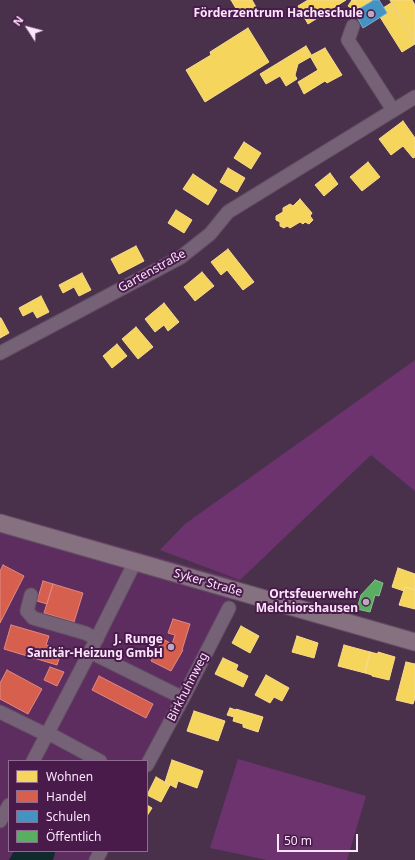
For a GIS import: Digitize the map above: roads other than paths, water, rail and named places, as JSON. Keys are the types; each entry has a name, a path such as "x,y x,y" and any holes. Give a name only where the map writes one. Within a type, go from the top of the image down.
{"main road":[{"name":"Syker Straße","path":"0,523 415,642"}],"street":[{"path":"353,26 348,40 381,89 393,110"},
{"name":"Gartenstraße","path":"0,353 181,257 210,234 228,212 415,97"},
{"path":"34,760 135,562"},
{"path":"31,595 27,611 33,618 85,632 96,639"},
{"name":"Birkhuhnweg","path":"148,763 229,608"},
{"path":"90,652 183,698"},
{"path":"0,712 48,734 98,760"},
{"path":"0,821 8,807"}],"place":[{"name":"Förderzentrum Hacheschule","path":"371,14"},
{"name":"Ortsfeuerwehr Melchiorshausen","path":"366,602"},
{"name":"J. Runge Sanitär-Heizung GmbH","path":"171,647"}]}
